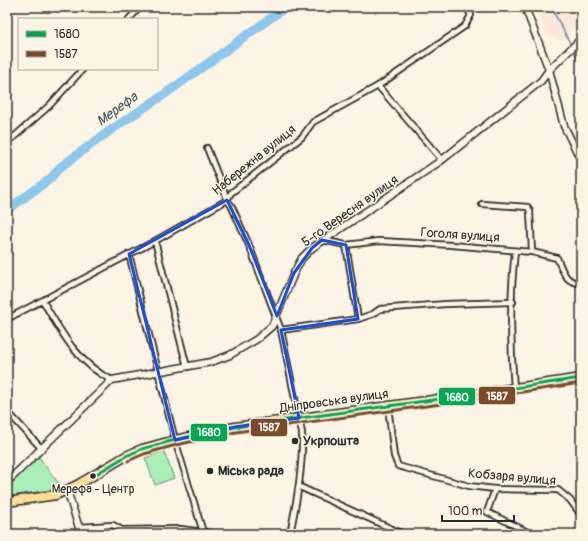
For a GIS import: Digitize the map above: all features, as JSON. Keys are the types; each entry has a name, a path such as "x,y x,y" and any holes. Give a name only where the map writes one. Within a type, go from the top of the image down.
{"highway":[{"name":"Дніпровська вулиця","path":"7,502 50,497 68,490 133,452 175,440 235,427 581,378"}],"street":[{"path":"130,18 140,7"},
{"name":"Набережна вулиця","path":"7,319 155,241 227,200 231,193 302,137 313,122 378,86 465,26 471,15 466,7"},
{"path":"525,7 549,70 564,126 581,160"},
{"name":"5-го Вересня вулиця","path":"112,380 211,362 230,355 258,339 272,326 294,273 302,258 312,248 442,160 541,81 549,70 581,39"},
{"path":"7,143 49,106 82,70"},
{"path":"378,86 442,160"},
{"path":"207,148 227,200 231,205 249,245 281,330 302,433 303,450 300,487 290,534"},
{"path":"482,204 528,207 530,211 532,252"},
{"name":"Гоголя вулиця","path":"322,240 346,245 379,242 452,245 532,252 557,258 567,279 573,283 581,283"},
{"path":"155,241 187,367"},
{"path":"346,245 358,318"},
{"path":"514,388 512,361 512,302 515,251"},
{"path":"129,254 175,440 203,532"},
{"path":"7,482 112,380 100,375 72,348 42,301"},
{"path":"281,330 358,318 373,314 380,309 446,304 512,302"},
{"name":"Кобзаря вулиця","path":"388,406 394,456 398,466 469,486 495,489 558,490 570,500 581,515"},
{"path":"7,411 41,448"},
{"path":"300,487 403,534"},
{"path":"495,489 487,512 526,531"},
{"path":"68,490 81,534"},
{"path":"80,527 113,525 122,530 181,529 218,534"}],"highlighted area":[{"path":"227,200 249,245 277,316 294,273 312,248 322,240 346,245 358,319 281,330 299,418 235,427 175,440 129,254"}],"shaded area":[{"path":"535,7 581,7 581,23 563,40 555,38 548,35"}],"green space":[{"path":"164,451 174,478 155,485 145,458"},
{"path":"39,457 59,484 57,487 50,490 9,496 7,494 7,486"}],"waterway":[{"name":"Мерефа","path":"7,210 50,179 59,168 115,127 165,94 286,7"},
{"path":"551,7 570,43"},
{"path":"574,51 581,67"}],"transit line":[{"name":"1680","path":"93,476 126,456 142,449 235,427 581,378"},
{"name":"1587","path":"128,461 144,454 176,445 236,432 463,401 581,383"}],"place":[{"name":"Укрпошта","path":"295,441"},
{"name":"Міська рада","path":"210,471"},
{"name":"Мерефа - Центр","path":"93,476"}]}
